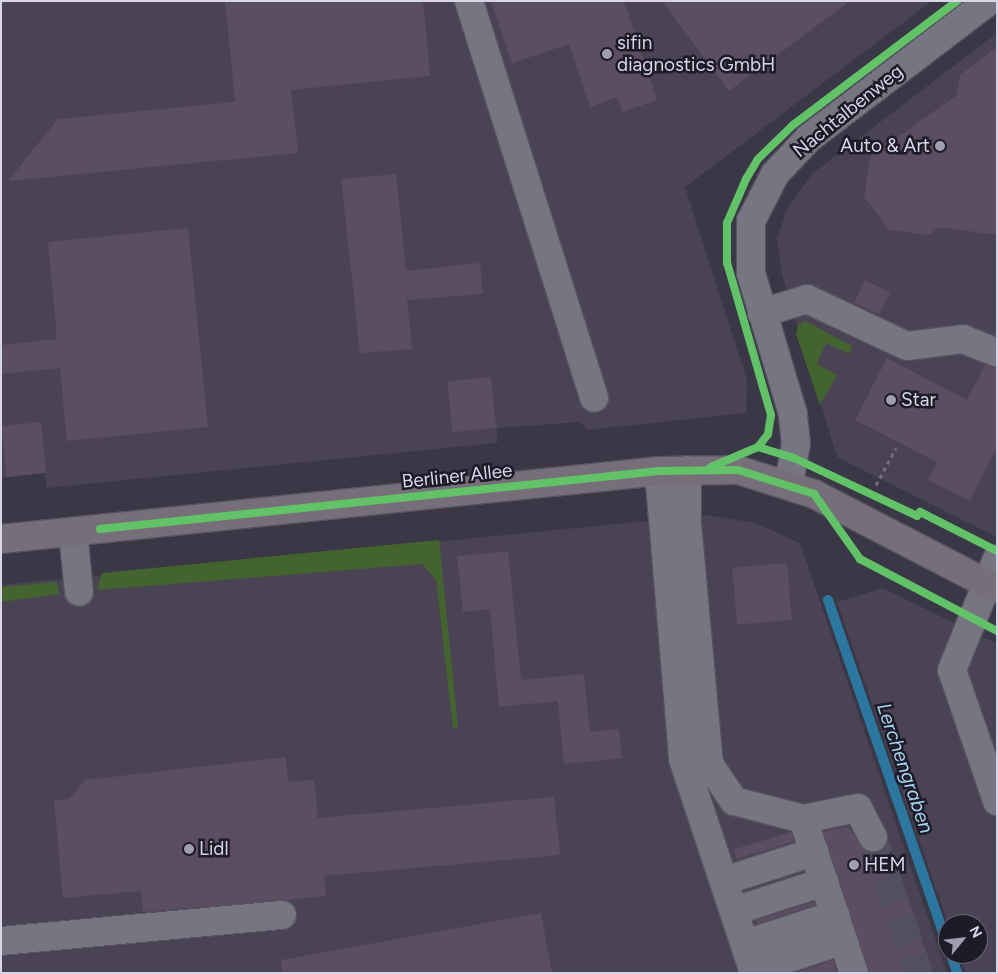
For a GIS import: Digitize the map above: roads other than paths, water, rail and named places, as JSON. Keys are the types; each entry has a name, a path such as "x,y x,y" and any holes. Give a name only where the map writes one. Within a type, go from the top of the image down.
{"main road":[{"name":"Berliner Allee","path":"1,539 659,471 738,470 788,483 814,494 991,587"}],"street":[{"path":"469,1 594,398"},
{"name":"Nachtalbenweg","path":"788,483 796,444 793,414 750,273 748,239 751,221 775,174 809,138 989,1"},
{"path":"762,313 808,299 907,346 963,339 997,353"},
{"path":"687,470 687,523 709,764 734,802 803,819 858,808 873,837"},
{"path":"659,471 683,759 754,971 843,940"},
{"path":"73,532 79,592"},
{"path":"997,559 991,587 952,670 997,801"},
{"path":"803,819 843,940 850,972"},
{"path":"724,882 814,852"},
{"path":"734,911 824,882"},
{"path":"1,941 282,915"},
{"path":"745,944 835,915"}],"waterway":[{"name":"Lerchengraben","path":"828,600 938,917"},
{"name":"Lerchengraben","path":"954,964 957,973"}],"tunnel":[{"path":"873,837 919,973"}],"place":[{"name":"sifin diagnostics GmbH","path":"607,54"},
{"name":"Auto & Art","path":"940,146"},
{"name":"Star","path":"891,400"},
{"name":"Lidl","path":"189,849"},
{"name":"HEM","path":"854,865"}]}
